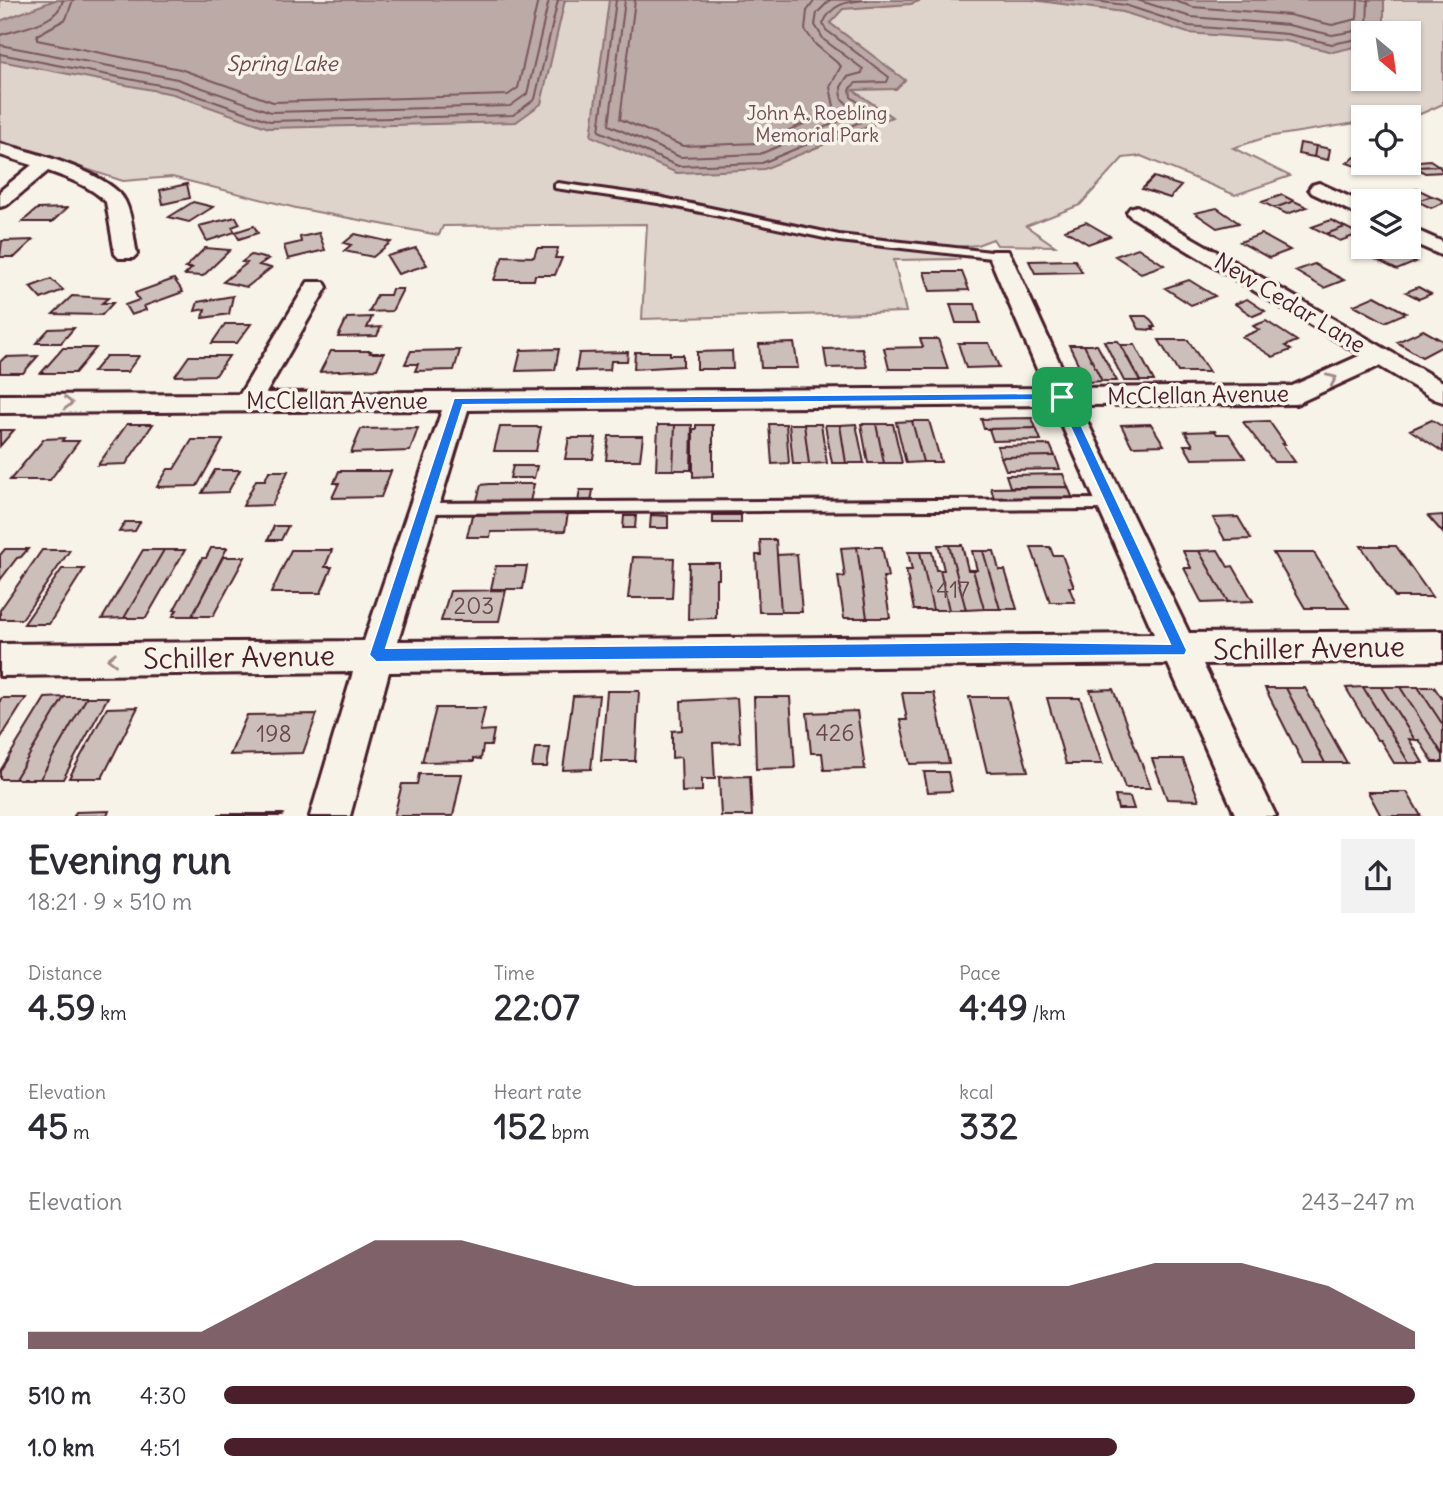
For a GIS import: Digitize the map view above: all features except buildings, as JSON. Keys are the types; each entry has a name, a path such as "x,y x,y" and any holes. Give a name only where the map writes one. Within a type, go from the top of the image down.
{"street":[{"path":"0,149 92,182 110,193 116,202 126,254"},
{"path":"0,201 44,165"},
{"path":"1319,189 1351,205"},
{"name":"New Cedar Lane","path":"1137,212 1443,393"},
{"path":"1421,239 1443,250"},
{"path":"1000,256 1062,397 1256,816"},
{"path":"248,402 316,287"},
{"name":"McClellan Avenue","path":"0,404 1296,395 1381,356"},
{"path":"330,816 376,655 458,401"},
{"name":"Schiller Avenue","path":"0,660 1443,646"}],"lane":[{"path":"558,186 658,200 839,238 1000,256"},
{"path":"424,508 1112,504"}],"green space":[{"name":"John A. Roebling Memorial Park","path":"0,0 1443,0 1443,104 1421,114 1421,105 1351,105 1351,124 1267,137 1233,148 1290,176 1235,195 1141,156 1123,158 1080,205 1026,226 1055,246 997,245 993,239 977,245 955,247 960,259 894,260 906,312 642,319 647,224 443,226 439,235 296,208 172,177 123,181 0,141"}],"water":[{"name":"Spring Lake","path":"55,0 565,0 541,104 516,122 269,128 173,94 0,61 0,21"},
{"path":"609,0 922,0 911,4 843,9 830,23 905,80 896,89 853,90 892,117 764,169 677,173 591,136"},
{"path":"1032,0 1384,0 1384,21 1351,21 1351,48 1333,52 1286,41 1188,33 1123,12"}],"route":[{"path":"1062,397 1180,650 376,655 458,401 1062,397"}]}
